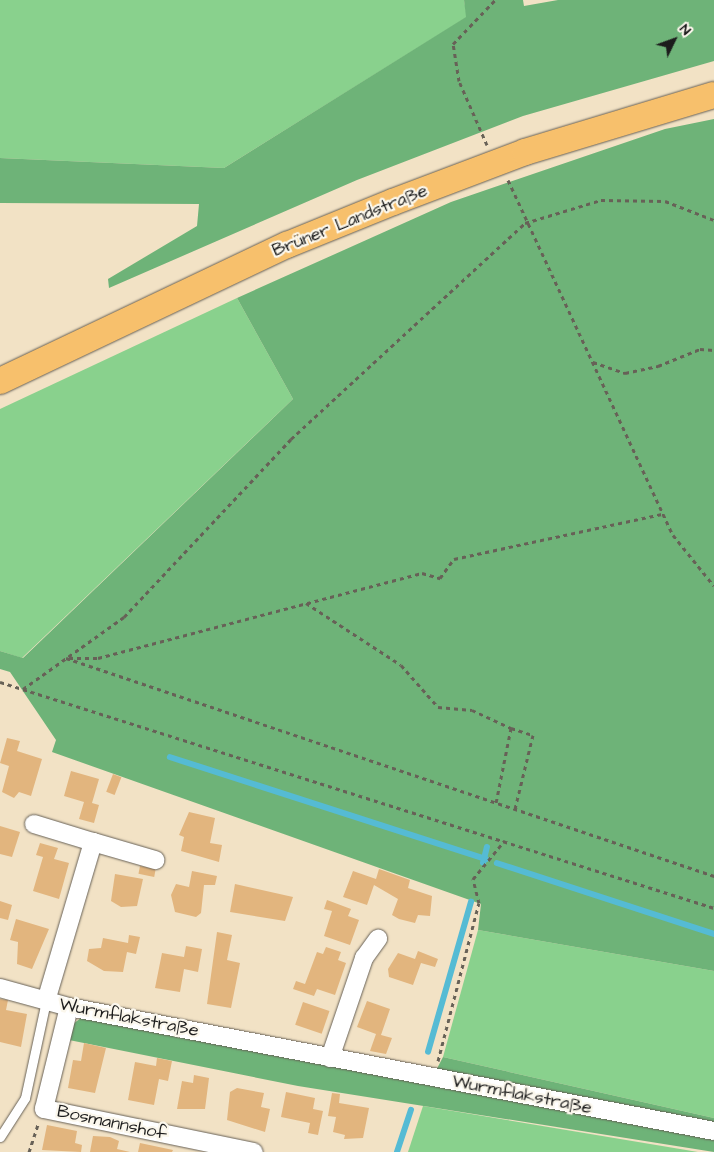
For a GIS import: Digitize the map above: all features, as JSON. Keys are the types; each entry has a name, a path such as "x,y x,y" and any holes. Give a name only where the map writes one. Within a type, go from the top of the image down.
{"main road":[{"name":"Brüner Landstraße","path":"0,381 287,245 498,162 714,95"}],"street":[{"path":"34,824 155,860"},
{"name":"Wurmflakstraße","path":"46,1001 93,842"},
{"path":"330,1058 364,958 378,939"},
{"name":"Wurmflakstraße","path":"0,988 69,1007 714,1131"},
{"name":"Bosmannshof","path":"69,1007 44,1109 254,1152"}],"lane":[{"path":"0,1137 25,1098 46,1001"}],"path":[{"path":"495,0 453,44 459,81 673,536 714,586"},
{"path":"23,689 124,617 291,439 525,223 601,200 665,201 714,220"},
{"path":"592,362 625,373 658,366 700,349 714,350"},
{"path":"66,658 98,658 422,573 440,578 454,559 664,514"},
{"path":"306,603 401,665 438,707 472,710 511,728 534,735 515,809"},
{"path":"66,658 714,876"},
{"path":"0,682 505,840 714,908"},
{"path":"496,803 511,728"},
{"path":"433,1078 479,903 473,879 505,840"},
{"path":"29,1152 44,1109"}],"green space":[{"path":"0,0 464,0 467,17 224,168 0,158"},
{"path":"464,0 523,0 524,6 558,0 714,0 714,61 523,116 357,180 109,288 108,279 197,226 199,204 0,203 0,158 224,168 466,17"},
{"path":"714,119 714,971 478,930 481,904 52,752 56,740 10,672 0,669 0,651 23,658 293,399 237,298 451,202 665,129"},
{"path":"237,298 293,399 22,658 0,651 0,409"},
{"path":"478,930 714,971 714,1118 443,1057"},
{"path":"85,1015 429,1084 443,1057 714,1118 714,1152 298,1086 69,1040 73,1024"},
{"path":"423,1106 698,1152 408,1152"}],"building":[{"path":"7,738 20,741 17,751 42,759 31,796 19,792 14,798 2,792 9,766 0,763"},
{"path":"71,771 99,779 92,803 99,805 94,823 79,819 84,802 64,796"},
{"path":"113,774 121,777 115,795 106,792"},
{"path":"189,812 215,818 210,843 222,845 219,862 181,851 184,837 179,835"},
{"path":"0,826 20,832 12,857 0,854"},
{"path":"40,843 58,848 54,859 69,863 59,899 33,891 43,857 36,855"},
{"path":"140,866 156,869 154,877 138,874"},
{"path":"379,869 410,880 408,888 432,896 430,916 418,915 415,923 399,919 392,915 398,899 374,885 367,905 343,897 353,871 376,879"},
{"path":"192,871 217,876 215,885 204,885 201,913 196,917 175,912 171,895 176,884 189,887"},
{"path":"115,874 143,879 137,906 121,907 111,901"},
{"path":"235,884 293,897 285,921 230,912"},
{"path":"327,900 351,909 348,916 359,920 350,945 324,936 332,911 324,909"},
{"path":"0,901 12,905 8,920 0,918"},
{"path":"16,919 49,929 32,969 17,964 18,942 10,940"},
{"path":"217,932 232,935 227,960 240,963 231,1008 207,1004"},
{"path":"129,935 140,937 136,954 127,952 123,972 104,971 87,961 89,949 101,948 103,938 128,943"},
{"path":"186,946 202,949 198,972 184,969 180,992 155,988 162,953 184,957"},
{"path":"326,947 341,952 338,960 346,963 335,995 317,989 314,996 293,989 296,981 305,984 317,952 323,954"},
{"path":"418,951 438,959 435,967 421,963 413,985 389,977 388,969 398,953 415,959"},
{"path":"0,999 8,1000 6,1010 27,1014 21,1047 0,1042"},
{"path":"367,1001 390,1009 381,1035 392,1038 386,1054 370,1051 376,1034 357,1027"},
{"path":"303,1002 329,1011 322,1034 295,1025"},
{"path":"84,1043 106,1048 95,1093 68,1088 73,1060 81,1061"},
{"path":"157,1058 172,1061 168,1081 159,1079 154,1105 128,1100 135,1062 156,1066"},
{"path":"194,1075 209,1078 205,1109 177,1109 182,1081 193,1083"},
{"path":"237,1088 264,1093 261,1107 270,1109 265,1132 227,1120 230,1092"},
{"path":"286,1092 315,1098 313,1109 323,1111 318,1135 308,1133 310,1123 281,1117"},
{"path":"332,1093 340,1094 339,1103 369,1108 363,1138 344,1139 345,1135 333,1132 336,1117 328,1116"},
{"path":"47,1125 77,1131 75,1143 82,1145 81,1152 42,1150"},
{"path":"93,1136 110,1137 119,1141 117,1149 130,1152 90,1152"},
{"path":"140,1143 173,1150 172,1152 138,1152"}],"waterway":[{"path":"170,757 486,859"},
{"path":"483,863 487,847"},
{"path":"497,863 714,934"},
{"path":"428,1052 471,902"},
{"path":"397,1152 411,1110"}]}
